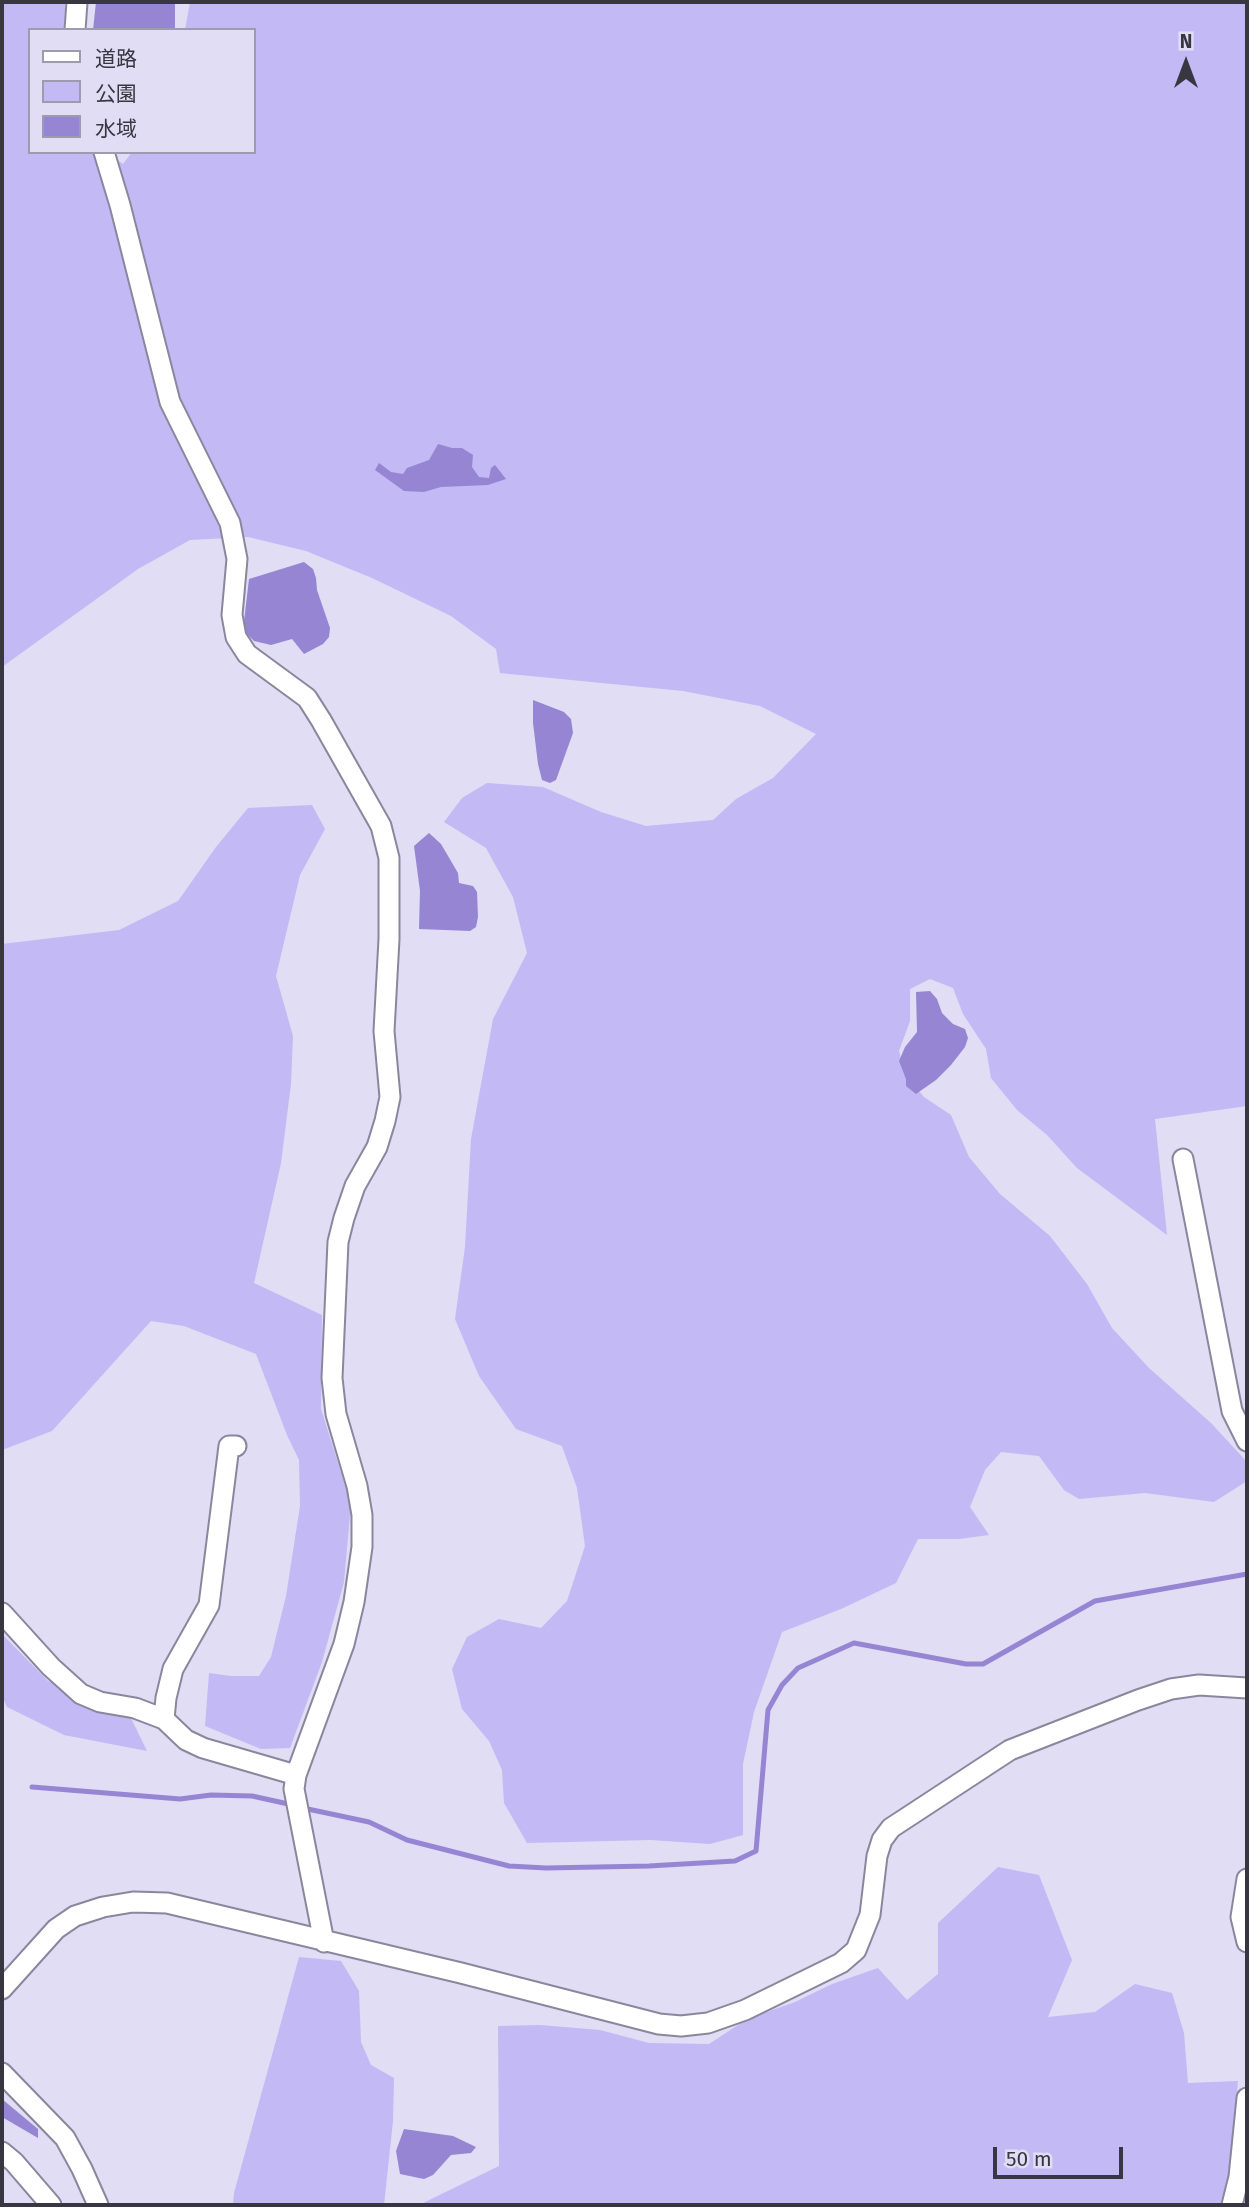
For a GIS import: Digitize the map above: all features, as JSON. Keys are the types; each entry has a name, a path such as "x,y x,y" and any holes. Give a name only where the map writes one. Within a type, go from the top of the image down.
{"street":[{"path":"75,28 76,2"},
{"path":"105,154 170,402 230,523 237,559 232,615 236,637 247,654 307,698 381,826 389,858 389,939 384,1031 390,1097 377,1147 355,1186 338,1242 332,1364 336,1414 357,1486 362,1515 362,1548 344,1644 296,1775 295,1805 324,1942"},
{"path":"1183,1159 1232,1411 1247,1441"},
{"path":"164,1719 173,1669 209,1605 229,1446 236,1446"},
{"path":"2,1613 27,1642 81,1693 100,1702 135,1709 164,1719 186,1740 203,1748 296,1775"},
{"path":"2,1989 56,1929 75,1916 103,1907 133,1902 167,1903 461,1973 659,2024 681,2026 708,2023 745,2010 841,1962 856,1950 870,1915 879,1848 891,1828 1010,1750 1171,1689 1199,1685 1247,1688"},
{"path":"1247,1880 1241,1917 1247,1942"},
{"path":"2,2073 65,2138 98,2205"},
{"path":"1232,2205 1239,2177 1247,2101"},
{"path":"2,2152 51,2205"}],"green space":[{"path":"2,2 65,2 65,28 28,28 28,154 109,154 123,164 130,154 256,154 256,28 185,28 190,2 1247,2 1247,1106 1155,1119 1167,1235 1077,1168 1047,1135 1017,1110 991,1078 986,1049 963,1014 953,988 930,979 910,989 910,1021 899,1051 905,1074 924,1097 951,1115 969,1157 1000,1194 1050,1236 1087,1284 1112,1328 1149,1368 1211,1423 1247,1462 1247,1481 1214,1502 1145,1493 1079,1499 1064,1490 1039,1456 1001,1452 985,1470 970,1507 989,1535 959,1539 918,1539 896,1583 841,1609 782,1632 754,1712 743,1764 743,1835 710,1844 651,1840 527,1843 504,1803 502,1770 489,1741 462,1709 452,1669 467,1637 499,1619 541,1628 567,1601 585,1546 577,1488 562,1446 516,1429 479,1376 455,1319 465,1247 471,1139 493,1019 527,953 513,897 486,848 444,822 462,798 487,783 543,787 601,812 646,826 713,820 736,799 773,778 816,734 760,706 683,691 500,673 496,649 451,616 372,578 306,551 248,537 190,540 138,569 2,667"},
{"path":"312,805 325,829 300,875 276,976 293,1036 291,1084 281,1163 254,1283 322,1315 321,1409 351,1504 344,1582 322,1662 290,1748 261,1749 205,1726 209,1673 259,1676 271,1657 286,1596 300,1506 299,1460 256,1354 184,1326 151,1321 52,1431 2,1450 2,944 119,930 178,901 216,847 248,808"},
{"path":"2,1634 48,1681 128,1712 147,1751 64,1735 7,1707 2,1696"},
{"path":"998,1867 1039,1875 1072,1960 1048,2017 1095,2012 1135,1984 1172,1993 1184,2033 1188,2083 1238,2081 1230,2173 1220,2205 419,2205 499,2166 498,2026 540,2025 600,2030 649,2043 709,2044 747,2019 878,1968 907,2000 938,1974 938,1923"},
{"path":"299,1957 341,1961 359,1991 361,2042 371,2065 394,2078 393,2121 384,2205 233,2205 234,2193"}],"water":[{"path":"96,2 175,2 175,28 93,28"},
{"path":"438,444 462,448 473,455 472,467 479,477 489,478 491,468 495,465 506,479 488,485 441,487 424,492 404,491 375,470 379,463 391,472 403,474 407,468 429,460"},
{"path":"304,562 313,569 316,578 317,590 330,628 329,637 323,644 304,654 292,639 271,645 254,641 243,630 249,579"},
{"path":"533,700 564,712 571,719 573,733 556,780 550,783 542,780 538,764"},
{"path":"429,833 441,844 458,873 459,883 473,886 477,892 478,917 476,927 470,931 419,929 420,891 414,846"},
{"path":"930,991 937,999 942,1013 953,1024 965,1029 968,1038 965,1047 951,1065 916,1094 906,1086 899,1061 905,1047 917,1032 916,992"},
{"path":"2,2099 38,2129 38,2138 2,2117"},
{"path":"404,2129 453,2136 476,2147 471,2153 451,2155 433,2175 424,2179 400,2174 396,2151"}],"waterway":[{"path":"303,1808 369,1822 407,1840 509,1866 649,1866 735,1861 756,1851 768,1710 782,1685 798,1668 854,1643 966,1664 983,1664 1095,1601 1247,1574"},
{"path":"32,1787 180,1799 211,1795 252,1796 293,1805"}]}
